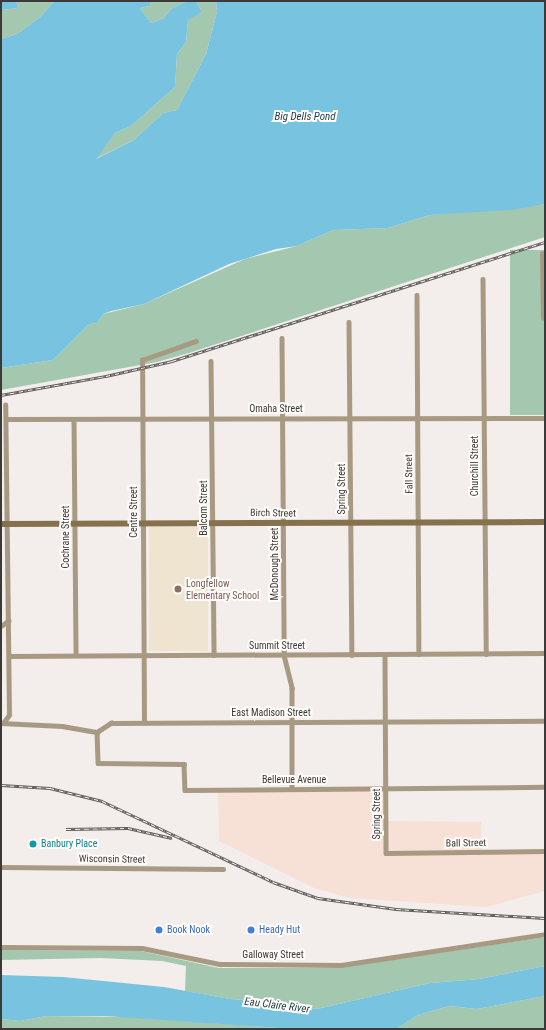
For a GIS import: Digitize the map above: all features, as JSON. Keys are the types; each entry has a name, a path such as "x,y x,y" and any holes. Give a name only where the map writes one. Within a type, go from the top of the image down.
{"main road":[{"name":"Birch Street","path":"4,524 213,522 545,522"}],"street":[{"path":"543,318 542,254 545,253"},
{"name":"Churchill Street","path":"483,279 486,654"},
{"name":"Fall Street","path":"417,295 419,654"},
{"name":"Spring Street","path":"349,322 352,655"},
{"name":"McDonough Street","path":"282,338 284,655 292,688 292,789"},
{"name":"Centre Street","path":"144,722 142,360 196,341"},
{"name":"Balcom Street","path":"211,361 214,655"},
{"path":"2,724 9,715 9,656 4,524 7,419 6,405"},
{"name":"Omaha Street","path":"7,419 545,418"},
{"name":"Cochrane Street","path":"74,419 76,655"},
{"path":"1,626 8,621"},
{"name":"Summit Street","path":"9,656 545,653"},
{"name":"Spring Street","path":"385,655 386,853"},
{"name":"East Madison Street","path":"97,732 111,723 144,722 292,723 545,721"},
{"path":"2,724 62,726 97,732"},
{"name":"Bellevue Avenue","path":"97,732 98,763 184,764 185,790 386,790 545,787"},
{"name":"Ball Street","path":"386,853 545,851"},
{"name":"Wisconsin Street","path":"1,867 223,869"},
{"name":"Galloway Street","path":"1,947 142,948 220,964 341,965 545,934"}],"shaded area":[{"name":"Longfellow Elementary School","path":"149,527 208,527 208,651 149,651"},
{"path":"218,790 386,790 386,821 481,822 482,852 545,851 545,891 486,907 350,898 314,888 219,841"}],"green space":[{"path":"16,1 55,1 39,18 17,34 1,39 1,10 18,8"},
{"path":"151,1 187,1 171,9 164,18 151,23 140,8 150,6"},
{"path":"196,1 216,1 217,12 206,54 177,110 163,113 134,140 95,159 115,133 131,126 175,87 177,54 186,42 188,19 202,12"},
{"path":"545,204 545,237 189,353 157,362 1,390 1,368 53,360 89,324 97,323 103,314 144,304 245,259 297,246 333,230 388,228 430,215"},
{"path":"510,250 545,250 545,415 510,415"},
{"path":"545,937 545,966 479,979 430,983 317,1009 263,1001 230,999 185,991 186,966 162,961 100,958 1,960 1,950 141,951 219,968 336,968"},
{"path":"545,996 545,1029 396,1029 418,1015 449,1006 477,1009"},
{"path":"46,1016 132,1017 292,1029 1,1029 1,1019 20,1021"}],"water":[{"path":"1,1 16,1 18,8 1,10"},
{"name":"Big Dells Pond","path":"55,1 151,1 150,6 140,8 151,23 164,18 171,9 187,1 196,1 202,12 188,20 186,42 177,54 175,87 131,126 115,133 96,159 134,140 163,113 177,110 206,54 217,12 216,1 545,1 545,204 511,210 430,215 388,228 333,230 297,246 276,249 229,264 144,304 103,314 97,323 89,324 53,360 1,368 1,39 17,34 39,18"},
{"name":"Eau Claire River","path":"545,966 545,996 477,1009 449,1006 418,1015 396,1029 292,1029 105,1016 46,1016 20,1021 1,1019 1,975 63,977 164,987 230,999 263,1001 317,1009 430,983 479,979"}],"railway":[{"path":"1,395 106,376 172,361 545,242"},
{"path":"1,785 50,788 102,801 273,882 318,898 396,909 545,918"},
{"path":"66,829 128,828 172,838"}],"place":[{"name":"Longfellow Elementary School","path":"178,589"},
{"name":"Banbury Place","path":"33,844"},
{"name":"Book Nook","path":"159,930"},
{"name":"Heady Hut","path":"251,930"}]}
